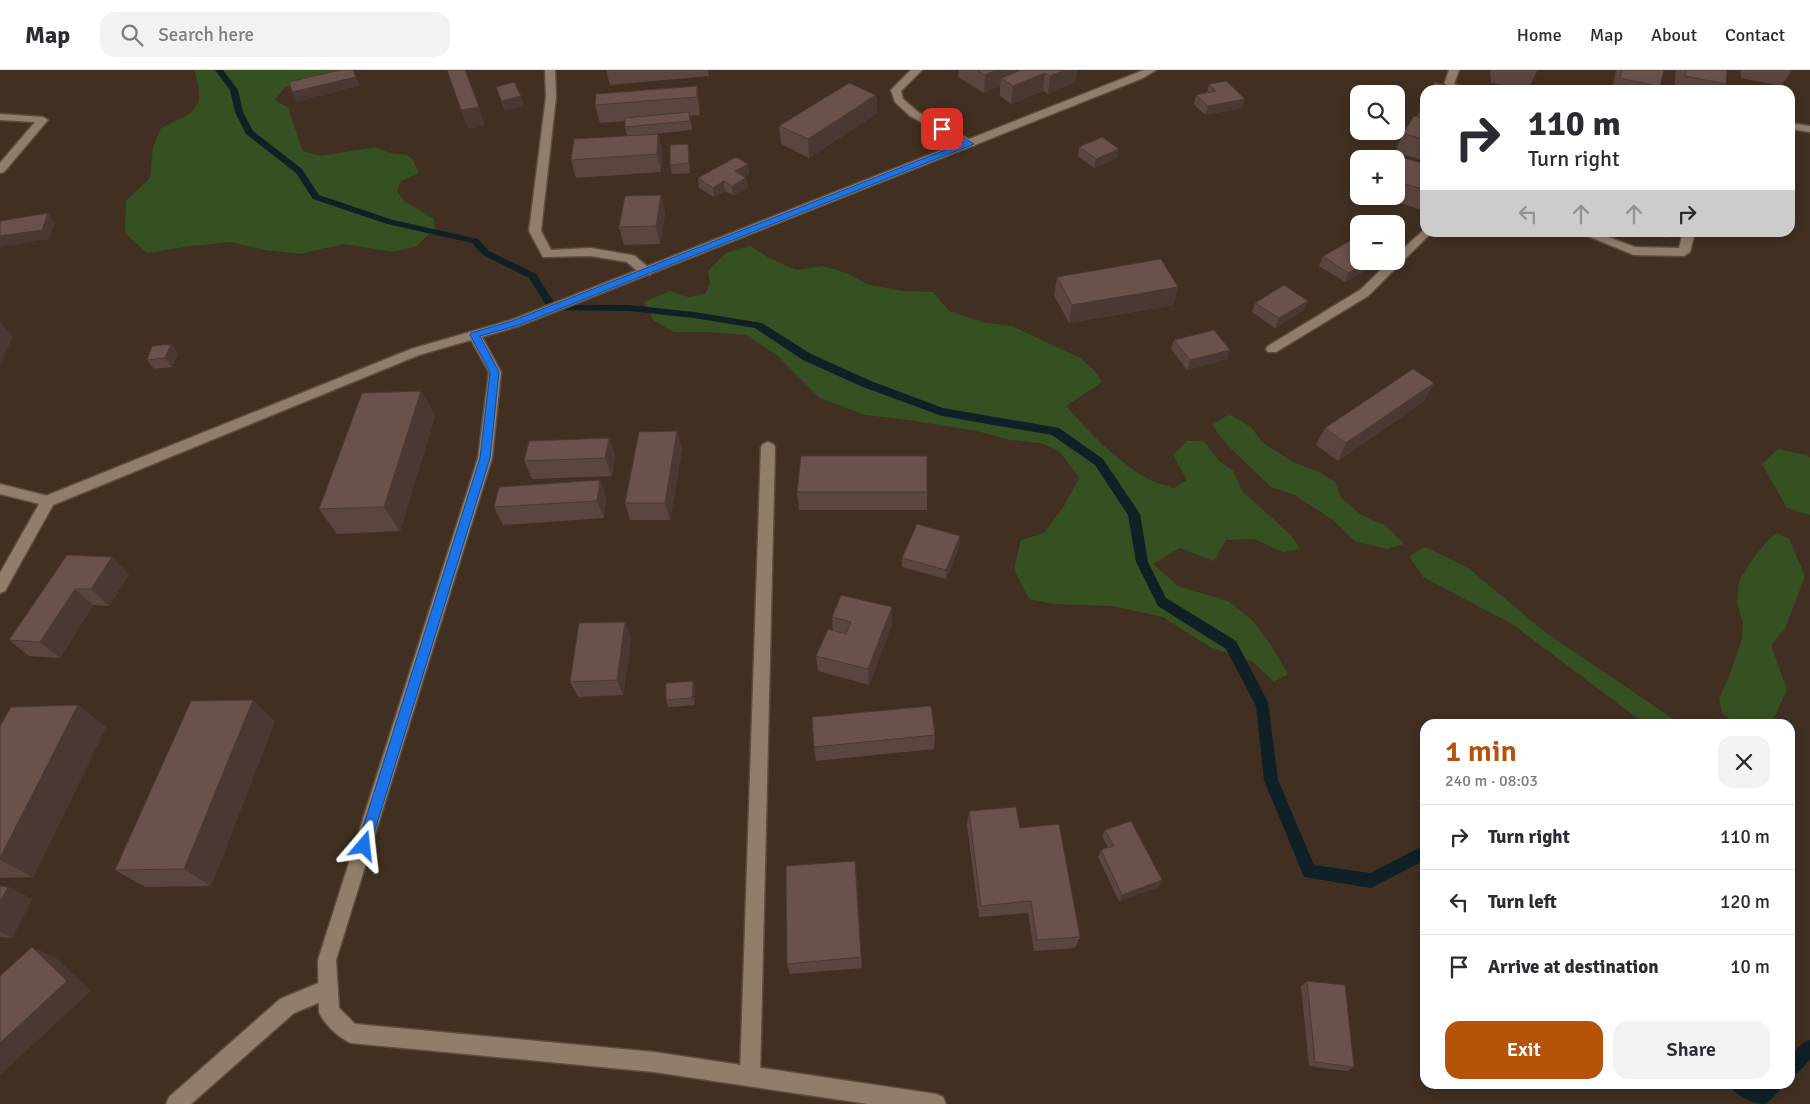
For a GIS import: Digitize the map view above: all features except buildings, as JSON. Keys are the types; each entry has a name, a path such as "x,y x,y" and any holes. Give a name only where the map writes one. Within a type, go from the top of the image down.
{"street":[{"path":"550,70 551,97 535,231 547,254 591,252 631,259 646,272"},
{"path":"918,70 896,90 898,100 914,114 970,144"},
{"path":"0,488 48,501 318,394 415,352 515,323 970,144 1151,70"},
{"path":"1449,85 1454,70"},
{"path":"0,117 43,120 0,170"},
{"path":"1795,127 1810,129"},
{"path":"1272,349 1364,293 1421,237"},
{"path":"1596,237 1634,252 1684,252 1688,237"},
{"path":"475,335 495,372 485,458 327,960 329,1012 351,1032 654,1062 936,1104"},
{"path":"750,1076 768,447"},
{"path":"0,587 48,501"},
{"path":"176,1104 287,1006 328,989"}],"green space":[{"path":"194,70 345,70 314,77 284,88 275,100 289,108 303,151 321,156 375,147 390,153 407,155 412,159 419,173 401,181 397,191 404,201 434,219 435,232 429,234 417,246 393,252 345,244 300,254 265,250 230,242 147,253 125,233 126,201 150,178 153,147 161,128 182,118 195,108 199,94"},
{"path":"750,246 769,258 796,270 823,266 846,273 869,285 904,291 933,292 949,311 985,323 1012,326 1080,358 1094,370 1102,382 1066,406 1114,455 1136,472 1151,480 1174,488 1187,480 1173,455 1187,441 1204,441 1218,460 1233,471 1243,492 1291,535 1300,549 1283,552 1254,539 1226,540 1214,561 1180,548 1153,564 1178,586 1228,601 1252,620 1271,645 1288,674 1274,682 1253,662 1210,647 1163,617 1113,606 1054,604 1029,599 1014,569 1021,540 1044,533 1064,506 1079,478 1060,452 1041,443 1010,440 977,431 866,415 820,398 778,356 746,335 674,332 654,321 644,302 670,291 688,297 705,294 710,284 708,271 726,253"},
{"path":"1229,414 1251,427 1263,443 1293,462 1319,472 1335,482 1341,498 1360,514 1386,526 1404,544 1387,549 1355,541 1333,520 1295,495 1271,487 1226,444 1212,425"},
{"path":"1778,449 1807,455 1810,458 1810,515 1787,508 1762,464"},
{"path":"1777,533 1789,539 1805,576 1785,629 1771,645 1787,690 1773,719 1730,719 1722,713 1719,698 1729,677 1742,639 1743,623 1737,603 1739,581 1755,556 1769,539"},
{"path":"1425,547 1467,567 1545,632 1673,719 1638,719 1512,624 1423,577 1409,556"}],"waterway":[{"path":"219,70 234,90 239,112 249,132 299,171 316,197 390,222 475,241 486,253 533,276 553,308 629,308 694,315 758,325 807,357 867,384 942,412 1055,431 1099,462 1134,514 1142,562 1162,602 1231,645 1263,706 1271,780 1309,872 1371,881 1420,855"},
{"path":"1795,1063 1810,1048"},
{"path":"1746,1089 1760,1098 1769,1089"}],"route":[{"path":"364,846 485,458 495,372 475,335 515,323 970,144 942,129"}]}
